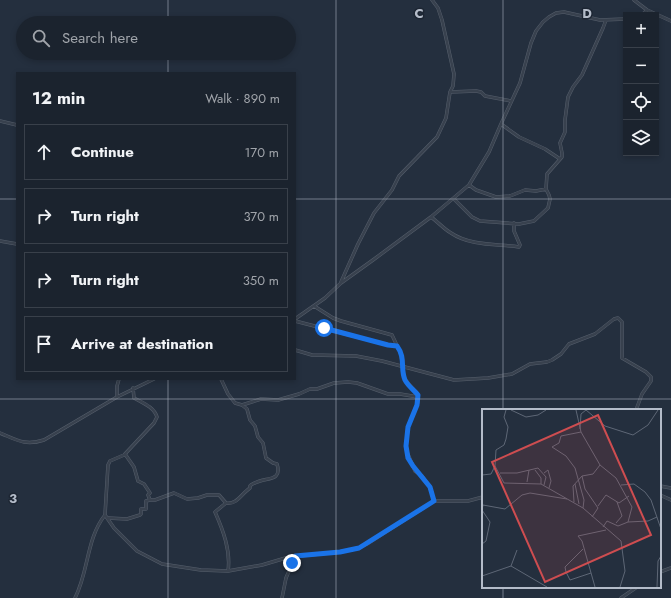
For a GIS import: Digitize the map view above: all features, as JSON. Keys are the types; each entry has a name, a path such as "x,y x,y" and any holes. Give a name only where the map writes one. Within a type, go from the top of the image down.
{"street":[{"path":"340,283 374,214 392,190 399,176 437,137 446,118 454,74 442,20 438,8 432,0"},
{"path":"634,0 648,10 671,21"},
{"path":"296,319 324,298 340,283 431,217 469,185 489,152 520,83 531,43 536,31 548,17 556,13 564,12 593,19 623,19"},
{"path":"454,199 472,217 480,221 519,224 534,221 548,208 550,199 546,189 547,174 560,159 562,153 560,143 565,132 568,96 571,89 582,75 606,20"},
{"path":"450,92 476,91 481,92 485,96 511,101"},
{"path":"0,121 16,125"},
{"path":"501,124 519,137 545,148 560,159"},
{"path":"469,185 476,190 496,197 510,196 525,190 536,191 546,189"},
{"path":"431,217 451,234 462,239 471,242 519,247 520,245 514,231 514,223"},
{"path":"0,241 16,244"},
{"path":"314,306 333,318 341,321 392,335 402,354 404,378 418,395 417,405 408,427 406,446 408,458 430,487 434,501"},
{"path":"296,350 312,355 362,357 454,380 482,379 505,376 530,364 552,360 561,354 569,344 595,334 618,318 622,322 622,358 646,372 651,377 651,380 642,394 636,409"},
{"path":"296,320 388,345 397,346"},
{"path":"117,397 119,380"},
{"path":"0,433 22,442 34,443 50,437 133,388 152,380"},
{"path":"108,518 127,519 140,515 142,514 141,509 146,509 146,501 155,500 174,493 187,499 219,496 226,503 232,504 250,488 251,485 262,480 271,480 276,476 278,468 277,464 266,458 263,443 258,437 255,426 250,420 247,409 235,402 228,394 221,380"},
{"path":"242,405 261,399 278,400 300,394 310,389 317,389 334,383 348,382 357,382 388,394 418,397"},
{"path":"75,598 80,590 87,563 90,543 105,515 108,465 110,461 125,454 154,423 157,417 156,414 145,404 134,398 133,388"},
{"path":"125,454 134,467 138,481 144,484 148,489 150,493 148,495 150,500"},
{"path":"661,486 671,488"},
{"path":"661,495 671,500"},
{"path":"105,515 114,528 137,551 162,564 201,570 228,571 262,565 281,558 340,552 359,548 434,501 468,501 482,497"},
{"path":"226,503 215,512 223,530 228,552 228,571"},
{"path":"282,598 286,578 295,556"},
{"path":"661,572 671,568"},
{"path":"621,598 636,588"}],"route":[{"path":"292,563 295,556 330,554 359,548 434,501 430,487 422,476 415,471 408,458 406,446 407,432 409,421 418,402 418,395 404,378 402,354 397,346 324,328"}]}
